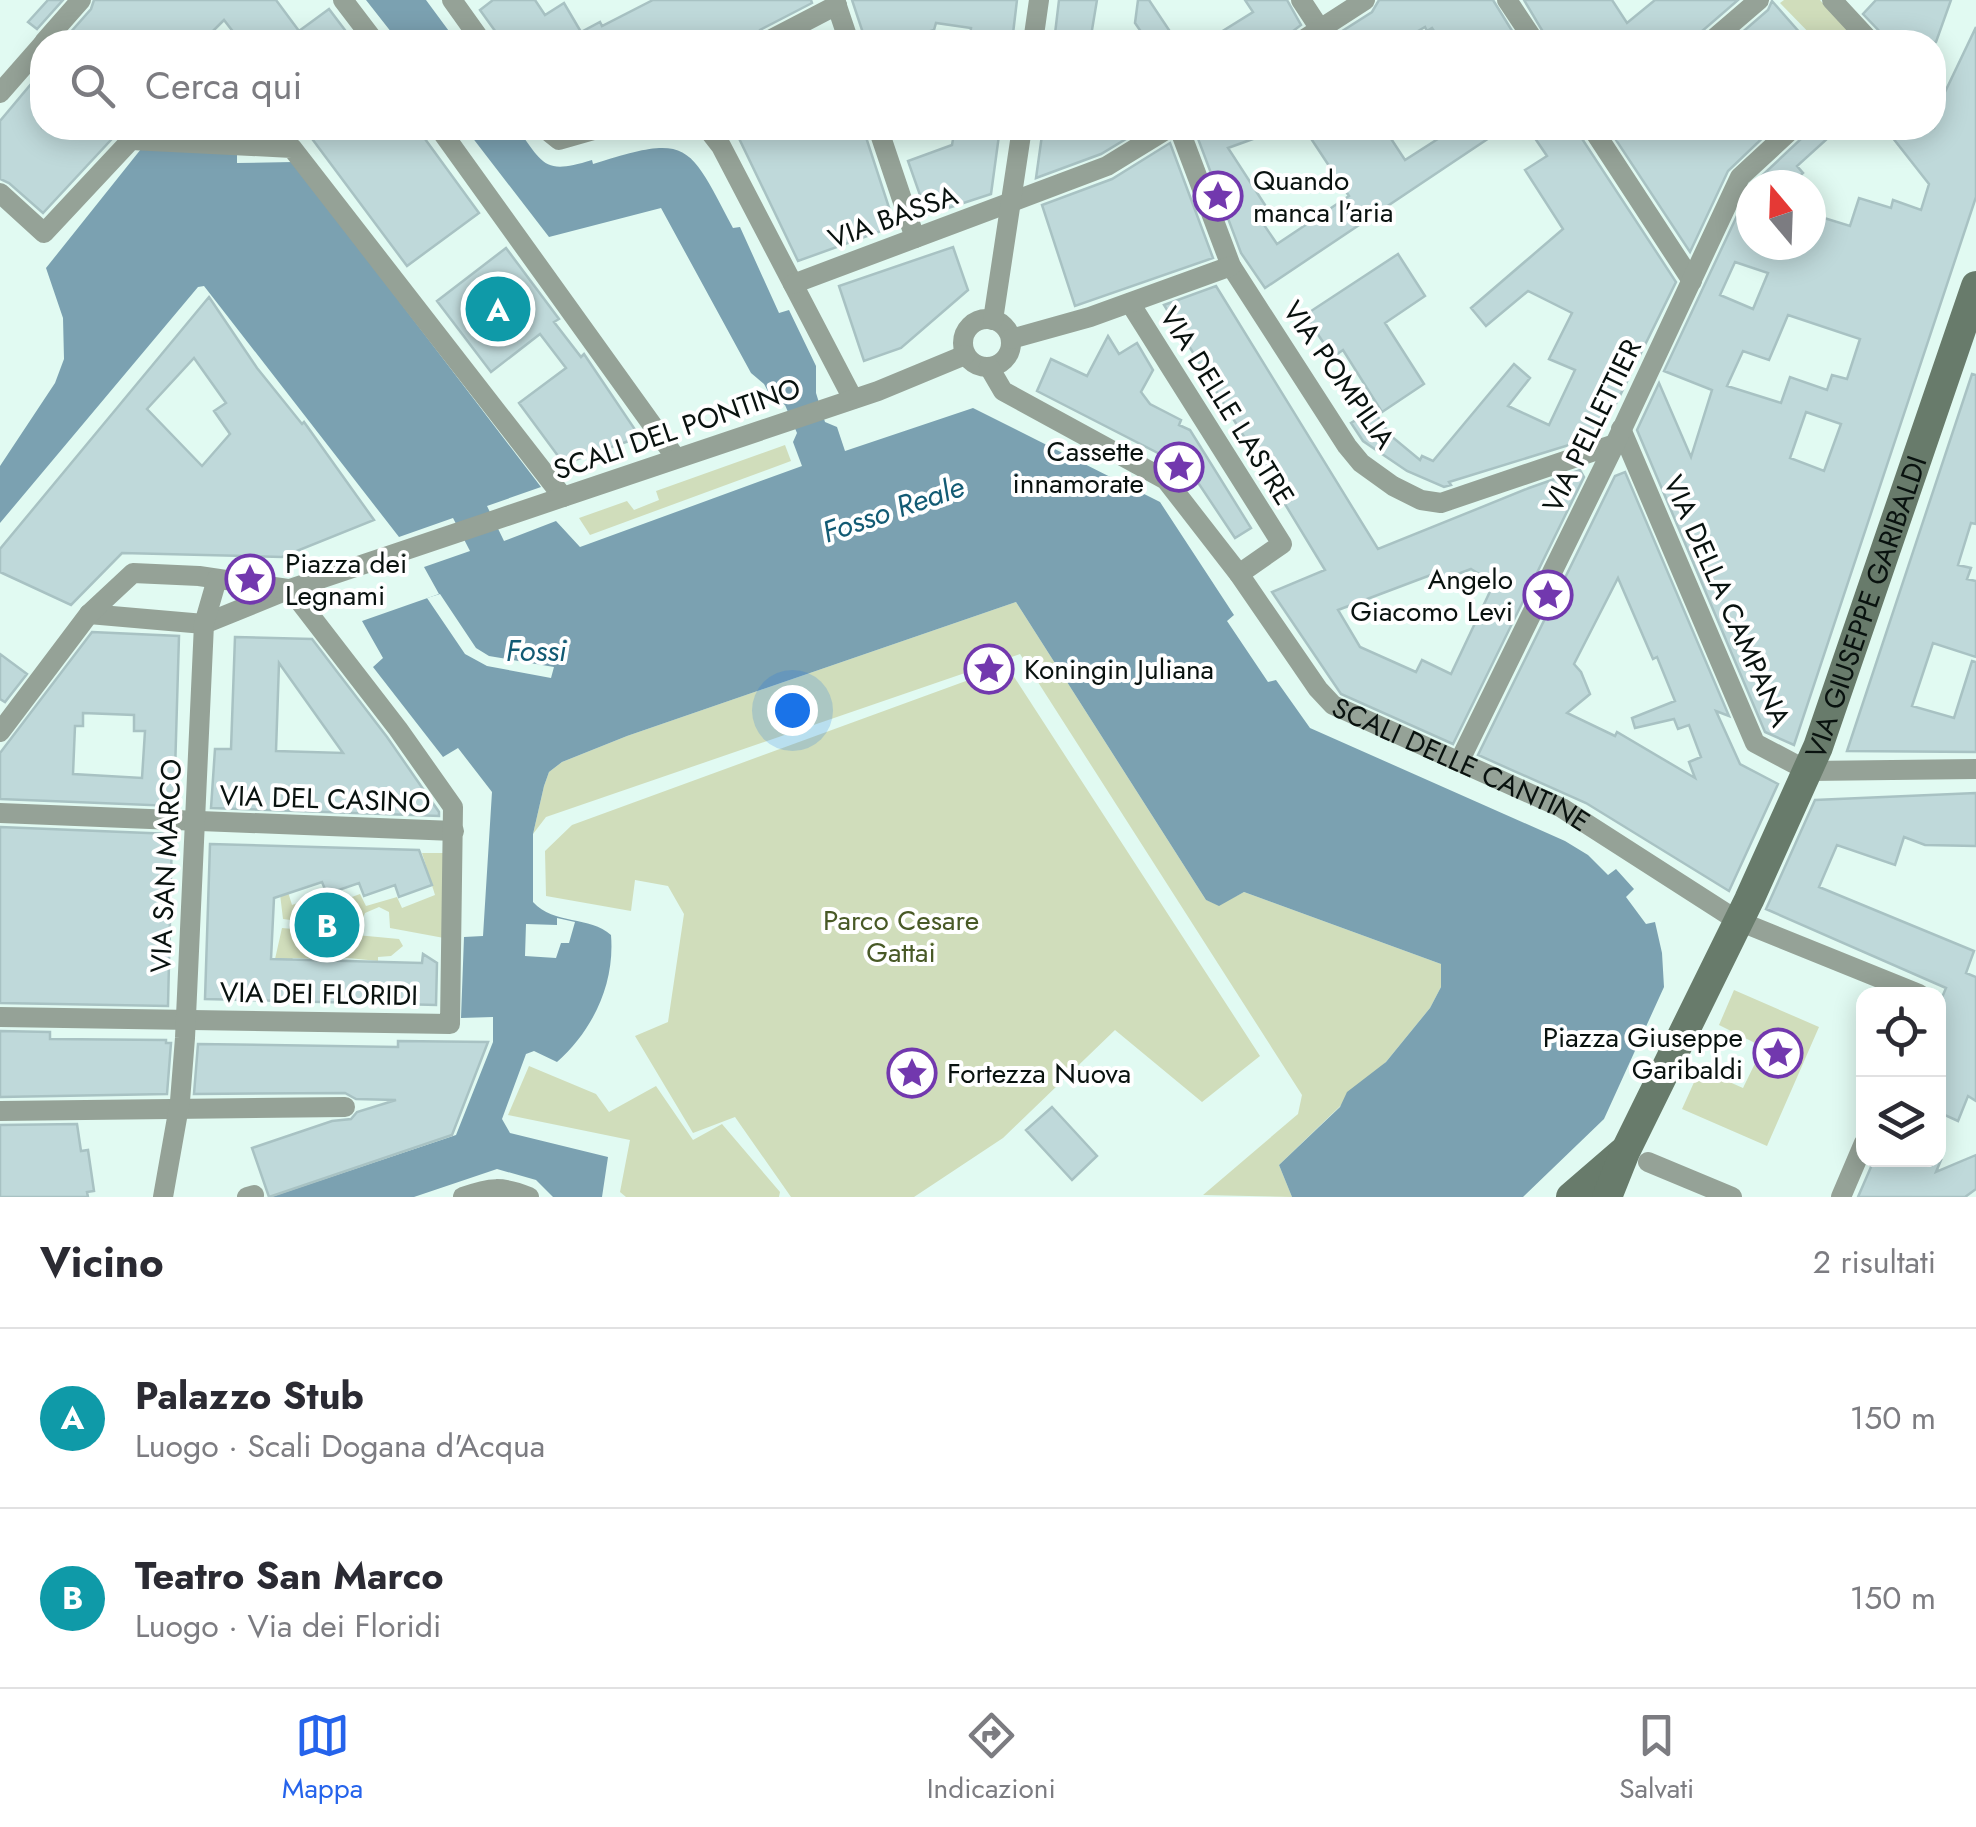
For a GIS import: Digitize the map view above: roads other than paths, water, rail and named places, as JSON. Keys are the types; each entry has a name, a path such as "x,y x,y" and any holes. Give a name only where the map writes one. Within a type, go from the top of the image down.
{"street":[{"path":"55,30 81,0"},
{"path":"343,0 366,30"},
{"path":"452,0 473,30"},
{"path":"1035,30 1039,0"},
{"path":"1301,0 1320,30 1365,0"},
{"path":"1507,0 1527,30"},
{"path":"1724,30 1759,0"},
{"path":"1832,0 1860,30"},
{"path":"788,30 836,3 846,30"},
{"path":"0,94 30,59"},
{"path":"0,193 44,233 131,140 292,148 559,498"},
{"path":"448,140 676,458"},
{"path":"716,140 853,399"},
{"path":"882,140 915,238"},
{"path":"994,320 1020,140"},
{"name":"VIA BASSA","path":"793,284 1107,166 1149,140"},
{"name":"VIA POMPILIA","path":"1183,140 1232,266 1347,446 1376,476 1406,494 1431,502 1450,500 1618,437"},
{"path":"1607,140 1692,281"},
{"name":"VIA PELLETTIER","path":"1459,762 1740,177 1780,140"},
{"name":"VIA DELLE LASTRE","path":"1011,338 1232,266"},
{"name":"VIA GIUSEPPE GARIBALDI","path":"1745,923 1808,772 1976,286"},
{"name":"VIA DELLE LASTRE","path":"1130,302 1282,544 1238,574"},
{"path":"994,320 1011,338 1006,358 989,367 976,365 965,355 962,340 967,328 978,321 994,320"},
{"name":"SCALI DEL PONTINO","path":"290,589 920,376 965,355"},
{"name":"SCALI DELLE CANTINE","path":"989,367 1003,391 1166,480 1333,705 1562,808 1745,923"},
{"name":"VIA DELLA CAMPANA","path":"1618,437 1754,744 1808,772"},
{"path":"0,732 89,614 133,573 290,589 398,728 453,808 454,831"},
{"path":"204,624 217,580"},
{"path":"89,614 204,624 290,589"},
{"name":"VIA SAN MARCO","path":"164,1197 179,1111 186,1019 204,624"},
{"path":"1808,772 1976,769"},
{"name":"VIA DEL CASINO","path":"0,813 454,831"},
{"name":"VIA DEI FLORIDI","path":"0,1017 450,1024 454,831"},
{"path":"1607,1197 1636,1157 1745,923 1902,987"},
{"path":"0,1111 344,1107"},
{"path":"1571,1197 1636,1157"},
{"path":"1636,1157 1732,1197"},
{"path":"1841,1197 1856,1162"},
{"path":"463,1197 487,1188 528,1197"}],"water":[{"path":"366,0 426,0 448,30 390,30"},
{"name":"Fossi","path":"474,140 526,140 547,164 564,167 592,160 593,164 649,149 668,148 682,153 695,162 706,178 733,228 740,227 779,313 789,310 816,366 816,393 825,422 837,427 845,451 973,408 1160,502 1234,615 1227,621 1268,682 1276,680 1310,728 1565,841 1588,855 1608,875 1616,869 1634,889 1626,897 1646,924 1655,922 1664,987 1604,1119 1523,1197 1292,1197 1279,1165 1340,1107 1347,1092 1386,1062 1430,1008 1441,987 1441,964 1244,892 1219,906 1206,900 1016,602 627,736 562,762 549,772 533,834 533,902 551,914 593,925 611,935 609,971 591,1021 557,1062 534,1051 526,1054 502,1119 510,1133 608,1157 602,1197 553,1197 536,1180 497,1169 414,1197 271,1197 456,1135 493,1042 493,1017 461,1018 464,937 483,936 492,792 458,748 443,757 373,667 383,658 362,621 439,594 424,567 470,551 453,518 399,537 204,286 198,287 0,523 0,466 55,383 64,359 63,318 46,268 141,149 237,154 237,163 293,162 541,487 487,506 504,541 556,521 580,547 802,466 793,442 797,433 785,405 771,397 751,373 661,208 549,237"}],"place":[{"name":"Quando manca l’aria","path":"1218,196"},
{"name":"Palazzo Stub","path":"498,309"},
{"name":"Cassette innamorate","path":"1179,467"},
{"name":"Piazza dei Legnami","path":"250,579"},
{"name":"Angelo Giacomo Levi","path":"1548,595"},
{"name":"Koningin Juliana","path":"989,669"},
{"name":"Teatro San Marco","path":"327,925"},
{"name":"Piazza Giuseppe Garibaldi","path":"1778,1053"},
{"name":"Fortezza Nuova","path":"912,1073"}],"water label":[{"name":"Fosso Reale","path":"893,509"}],"park label":[{"name":"Parco Cesare Gattai","path":"901,936"}]}
